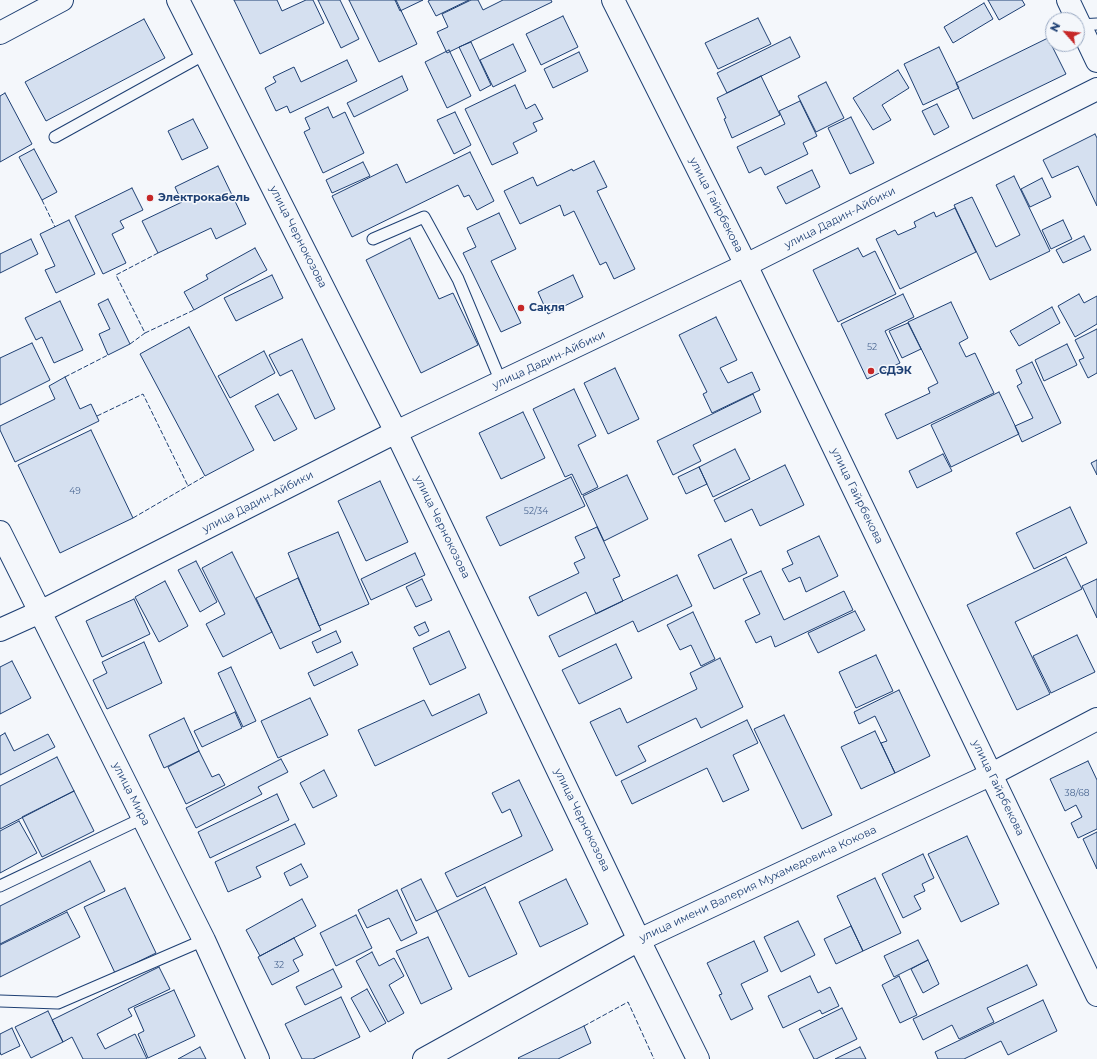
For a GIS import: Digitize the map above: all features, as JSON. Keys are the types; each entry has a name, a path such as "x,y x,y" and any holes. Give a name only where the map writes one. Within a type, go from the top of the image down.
{"street":[{"path":"0,33 62,0"},
{"name":"улица Чернокозова","path":"178,0 396,432 639,940 698,1059"},
{"name":"улица Гайрбекова","path":"613,0 746,265 1097,995"},
{"path":"1068,0 1088,25 1097,61"},
{"name":"улица Дадин-Айбики","path":"0,630 40,612 396,432 746,265 1097,89"},
{"name":"улица Мира","path":"0,532 204,940 258,1059"},
{"name":"улица имени Валерия Мухамедовича Кокова","path":"424,1059 639,940 992,774 1097,719"}],"lane":[{"path":"55,137 205,54"},
{"path":"373,239 424,217 458,279 501,382"},
{"path":"0,886 143,818"},
{"path":"0,1001 58,1004 204,940"}],"building":[{"path":"234,0 277,0 282,11 306,0 313,0 324,23 260,54"},
{"path":"318,0 340,0 359,39 341,48"},
{"path":"349,0 396,0 417,44 379,62"},
{"path":"395,0 423,0 400,11"},
{"path":"469,0 436,16 428,1"},
{"path":"471,0 478,0 483,10 503,0 551,0 552,2 447,53 437,32 448,27 442,14"},
{"path":"988,0 1022,0 1025,5 999,20"},
{"path":"984,3 993,19 953,43 944,27"},
{"path":"563,16 578,47 541,65 526,34"},
{"path":"758,18 771,44 718,69 705,43"},
{"path":"144,19 165,58 46,121 25,82"},
{"path":"790,37 800,57 727,93 717,73"},
{"path":"1045,39 1045,52 1055,52 1066,74 973,119 956,83"},
{"path":"471,42 491,85 480,91 459,47"},
{"path":"513,44 526,71 493,87 480,60"},
{"path":"939,47 959,88 923,105 904,64"},
{"path":"449,50 471,96 447,108 425,62"},
{"path":"579,52 588,71 553,88 544,69"},
{"path":"347,60 357,81 290,113 287,106 276,111 265,88 276,82 273,77 294,67 301,82"},
{"path":"898,70 909,88 882,105 891,120 873,130 853,98"},
{"path":"402,76 408,90 354,117 347,103"},
{"path":"761,76 780,115 732,138 724,119 726,118 717,98"},
{"path":"826,82 844,118 816,132 798,96"},
{"path":"515,85 526,109 535,104 543,119 533,123 537,131 513,143 518,153 492,165 465,109"},
{"path":"5,93 32,144 0,162 0,96"},
{"path":"800,101 817,136 803,143 808,154 765,175 761,167 749,173 737,147 785,124 779,111"},
{"path":"937,104 949,127 934,135 922,111"},
{"path":"328,107 333,118 345,112 364,153 323,173 304,132 310,129 305,118"},
{"path":"455,112 471,145 454,154 437,120"},
{"path":"851,117 874,163 850,174 828,128"},
{"path":"193,119 208,148 182,160 168,131"},
{"path":"1095,134 1097,138 1097,206 1078,166 1052,178 1043,160"},
{"path":"34,149 57,192 42,200 19,157"},
{"path":"470,152 494,201 477,210 469,195 464,197 458,185 352,237 332,196 397,164 406,183"},
{"path":"594,161 607,187 597,191 635,269 614,279 606,262 600,265 574,211 564,216 560,205 520,224 504,191 533,177 537,186 572,169 573,171"},
{"path":"363,162 370,176 332,193 326,180"},
{"path":"218,166 246,224 216,239 211,228 158,253 142,221 182,202 175,187"},
{"path":"812,170 820,187 786,204 777,187"},
{"path":"1014,176 1050,251 990,280 954,205 972,197 996,247 1020,235 996,185"},
{"path":"1042,178 1051,197 1030,207 1021,189"},
{"path":"132,188 143,210 120,221 124,228 112,234 126,263 103,274 75,216"},
{"path":"955,208 976,252 900,289 876,239 895,230 898,235 916,227 914,222 934,212 936,217"},
{"path":"499,213 516,249 491,261 521,323 501,332 463,253 476,247 467,228"},
{"path":"69,220 95,274 56,293 45,270 55,266 40,234"},
{"path":"1063,220 1072,239 1051,249 1042,230"},
{"path":"1084,236 1091,250 1063,263 1056,250"},
{"path":"410,238 439,299 453,293 478,345 421,373 366,260"},
{"path":"31,239 38,254 0,273 0,254"},
{"path":"255,248 267,270 194,310 184,292 208,279 206,275"},
{"path":"858,248 863,257 875,251 896,294 838,322 813,270"},
{"path":"272,275 283,298 236,321 224,298"},
{"path":"573,275 583,297 548,314 538,292"},
{"path":"903,294 914,317 885,331 900,363 867,379 841,324"},
{"path":"1079,294 1084,303 1097,296 1097,324 1075,337 1058,306"},
{"path":"108,299 130,344 108,355 99,334 110,329 98,304"},
{"path":"60,301 83,350 54,363 42,337 36,340 25,318"},
{"path":"951,302 968,338 959,343 966,357 975,353 994,393 897,439 885,414 930,393 928,388 938,383 908,322"},
{"path":"1052,307 1060,323 1019,346 1010,331"},
{"path":"716,317 737,360 720,368 728,383 752,372 760,390 712,413 703,394 707,392 679,335"},
{"path":"908,323 921,349 902,358 889,331"},
{"path":"189,327 254,450 205,476 140,354"},
{"path":"1097,329 1097,373 1088,378 1079,360 1084,358 1075,340"},
{"path":"302,339 335,409 315,419 292,370 280,376 269,355"},
{"path":"32,343 50,380 0,405 0,358"},
{"path":"1067,344 1077,365 1044,381 1035,360"},
{"path":"264,351 275,373 230,398 218,376"},
{"path":"1032,362 1061,423 1022,442 1015,426 1033,418 1017,386 1022,383 1016,370"},
{"path":"615,368 639,419 608,434 584,383"},
{"path":"65,377 80,409 91,404 99,421 15,462 0,430 0,426 55,399 49,386"},
{"path":"574,389 596,436 578,445 598,487 582,495 572,474 565,477 533,409"},
{"path":"999,392 1019,434 951,467 931,425"},
{"path":"278,394 297,429 274,441 255,406"},
{"path":"753,394 761,412 693,445 701,461 673,475 657,441"},
{"path":"523,412 545,458 501,479 479,433"},
{"path":"91,430 133,518 60,553 18,465"},
{"path":"735,449 750,479 713,497 699,467"},
{"path":"943,454 952,471 917,488 909,471"},
{"path":"1097,460 1097,475 1091,463"},
{"path":"785,465 804,505 760,526 752,509 725,522 714,500"},
{"path":"699,467 707,484 686,494 678,477"},
{"path":"627,475 648,519 604,541 583,496"},
{"path":"571,477 585,506 500,546 486,517"},
{"path":"380,481 408,542 366,561 338,501"},
{"path":"1070,507 1087,543 1034,569 1016,533"},
{"path":"597,527 620,576 613,579 623,601 596,614 586,592 538,616 529,597 579,573 574,563 585,558 575,537"},
{"path":"338,532 369,604 319,626 288,553"},
{"path":"819,536 838,576 806,592 800,577 789,582 782,569 793,564 787,551"},
{"path":"731,539 747,573 714,589 698,555"},
{"path":"232,552 272,632 223,657 206,624 225,614 202,568"},
{"path":"415,553 425,575 371,600 361,579"},
{"path":"1066,557 1082,589 1015,622 1050,694 1017,710 967,605"},
{"path":"196,561 217,602 200,612 178,570"},
{"path":"761,571 784,620 844,591 853,610 775,647 771,636 756,643 745,621 760,614 743,579"},
{"path":"677,575 692,606 638,632 633,621 559,657 549,636"},
{"path":"298,578 321,630 280,649 256,598"},
{"path":"422,579 432,600 416,607 406,587"},
{"path":"1097,579 1097,618 1082,586"},
{"path":"165,581 188,626 159,642 135,597"},
{"path":"134,599 150,634 102,657 86,621"},
{"path":"855,611 865,630 818,653 808,633"},
{"path":"693,612 715,659 701,666 691,645 680,650 667,625"},
{"path":"425,622 429,631 419,636 414,627"},
{"path":"336,631 341,642 317,653 312,642"},
{"path":"449,631 466,668 430,685 413,648"},
{"path":"1077,635 1095,672 1051,693 1033,656"},
{"path":"144,642 162,683 107,709 93,680 107,673 102,662"},
{"path":"616,644 632,678 579,704 562,670"},
{"path":"352,652 358,665 314,686 308,673"},
{"path":"876,655 893,691 856,708 839,672"},
{"path":"720,658 743,707 701,728 696,718 638,746 646,761 616,776 590,722 620,708 627,723 697,689 690,673"},
{"path":"12,661 31,698 0,714 0,667"},
{"path":"231,667 256,721 243,727 218,673"},
{"path":"899,690 930,756 895,773 881,743 887,741 875,716 859,724 854,712"},
{"path":"479,694 487,713 375,766 358,730 424,700 432,716"},
{"path":"310,698 328,735 278,758 261,721"},
{"path":"235,712 242,728 202,747 194,731"},
{"path":"784,715 832,815 802,829 754,729"},
{"path":"184,718 199,751 164,768 149,735"},
{"path":"747,720 758,743 733,755 749,790 723,802 707,768 632,804 621,781"},
{"path":"875,731 895,773 861,789 841,747"},
{"path":"5,733 14,751 48,734 55,747 0,775 0,736"},
{"path":"199,751 212,777 219,774 225,785 186,804 168,767"},
{"path":"57,757 74,791 0,829 0,786"},
{"path":"281,759 288,772 258,787 262,794 196,828 186,808"},
{"path":"1088,761 1097,780 1097,829 1078,838 1071,823 1082,817 1076,805 1065,811 1050,779"},
{"path":"324,770 337,796 313,808 300,783"},
{"path":"519,780 553,850 457,897 445,873 522,836 510,809 502,813 492,793"},
{"path":"74,791 94,831 42,857 22,817"},
{"path":"277,794 289,820 210,858 198,832"},
{"path":"19,821 37,853 0,873 0,831"},
{"path":"295,824 305,844 256,867 261,877 228,892 215,862"},
{"path":"1097,832 1097,869 1083,839"},
{"path":"967,836 999,904 961,922 928,854"},
{"path":"923,854 934,878 922,884 925,891 914,896 921,909 903,918 882,874"},
{"path":"90,861 105,891 0,944 0,906"},
{"path":"301,864 308,877 290,886 284,873"},
{"path":"875,878 901,933 863,951 837,896"},
{"path":"421,879 437,911 416,921 401,889"},
{"path":"566,879 588,924 540,947 519,902"},
{"path":"485,887 517,954 469,977 437,911"},
{"path":"125,888 156,953 115,973 84,907"},
{"path":"397,890 417,933 401,941 389,918 367,928 358,910"},
{"path":"302,899 316,926 260,956 246,930"},
{"path":"67,912 80,937 0,977 0,945"},
{"path":"356,915 372,948 336,966 320,933"},
{"path":"798,921 815,955 781,972 764,937"},
{"path":"851,926 863,951 836,964 824,939"},
{"path":"428,937 452,989 421,1004 396,951"},
{"path":"294,938 303,955 293,960 299,971 272,985 258,957"},
{"path":"918,940 928,960 894,977 884,956"},
{"path":"754,941 768,971 741,984 753,1009 731,1020 719,995 722,994 707,963"},
{"path":"372,952 379,966 394,958 404,976 389,985 404,1013 388,1022 356,961"},
{"path":"928,960 939,984 923,993 911,969"},
{"path":"1027,965 1037,985 987,1008 994,1022 959,1039 952,1025 923,1040 913,1019"},
{"path":"159,967 170,989 128,1009 132,1016 97,1034 105,1049 135,1034 147,1059 83,1059 72,1037 63,1042 52,1020"},
{"path":"333,969 342,987 305,1005 296,987"},
{"path":"810,976 818,993 830,987 839,1006 822,1014 820,1010 783,1028 768,996"},
{"path":"899,976 917,1015 900,1023 882,985"},
{"path":"367,989 386,1023 370,1032 351,998"},
{"path":"174,990 195,1036 148,1058 138,1034 144,1031 134,1008"},
{"path":"341,997 360,1037 313,1059 302,1059 285,1024"},
{"path":"1043,1000 1057,1031 1008,1055 1001,1041 964,1059 938,1059 935,1052"},
{"path":"842,1008 857,1039 814,1059 799,1029"},
{"path":"48,1011 63,1042 31,1058 15,1027"},
{"path":"584,1026 591,1043 558,1059 518,1058"},
{"path":"12,1028 20,1046 1,1055 0,1034"},
{"path":"200,1047 206,1059 178,1059"},
{"path":"860,1047 866,1059 835,1059"}],"fence":[{"path":"42,200 55,227"},
{"path":"158,253 116,275 145,333 194,310"},
{"path":"130,344 145,333"},
{"path":"65,377 108,355"},
{"path":"97,416 143,394 188,486"},
{"path":"133,518 205,476"},
{"path":"584,1026 628,1002 654,1059"}],"place":[{"name":"Электрокабель","path":"150,198"},
{"name":"Сакля","path":"521,308"},
{"name":"СДЭК","path":"871,371"}]}
